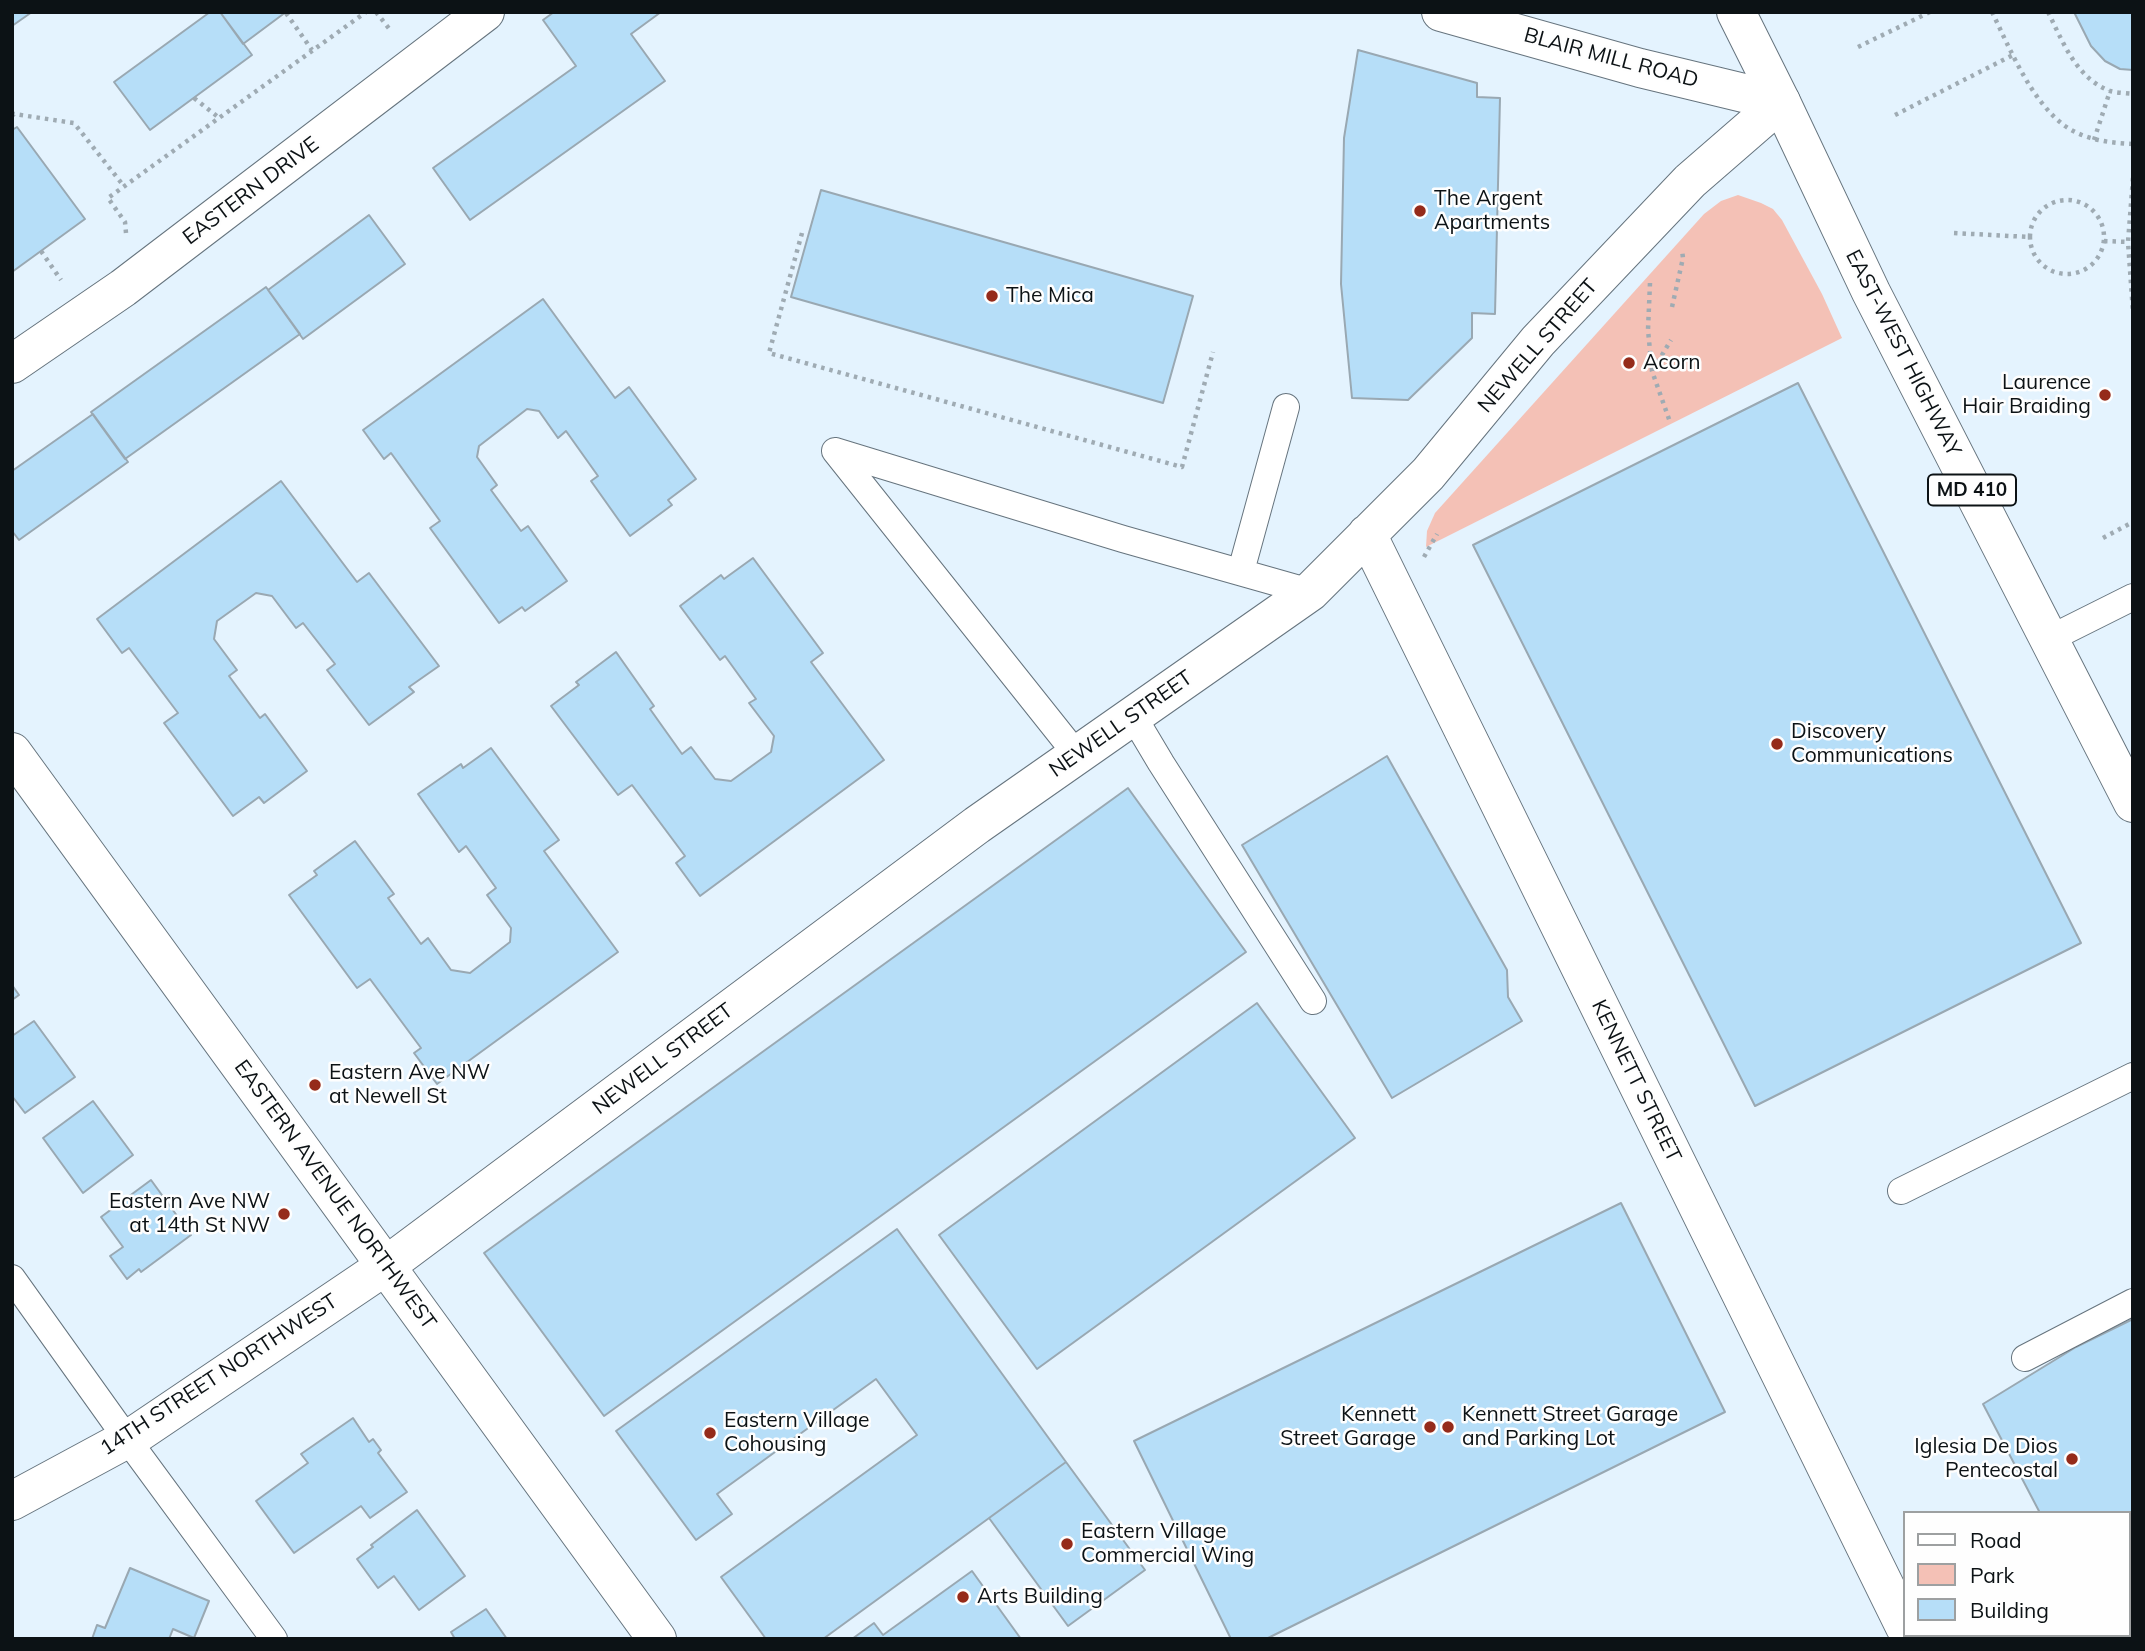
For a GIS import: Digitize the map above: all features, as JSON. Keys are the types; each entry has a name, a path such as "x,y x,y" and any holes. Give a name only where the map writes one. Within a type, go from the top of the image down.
{"street":[{"name":"EASTERN DRIVE","path":"12,364 124,288 485,12"},
{"name":"BLAIR MILL ROAD","path":"1441,12 1640,68 1781,102"},
{"name":"EAST-WEST HIGHWAY","path":"1735,12 1871,292 2133,803"},
{"name":"NEWELL STREET","path":"387,1265 976,825 1310,592 1428,474 1538,341 1681,190 1781,102"},
{"name":"KENNETT STREET","path":"1367,534 1904,1625"},
{"name":"EASTERN AVENUE NORTHWEST","path":"12,752 657,1639"},
{"name":"14TH STREET NORTHWEST","path":"12,1501 127,1439 387,1265"}],"lane":[{"path":"1241,571 1286,407"},
{"path":"1077,755 835,451 1123,539 1310,592"},
{"path":"2049,639 2133,597"},
{"path":"1133,716 1313,1001"},
{"path":"1901,1191 2133,1076"},
{"path":"12,1278 274,1639"},
{"path":"2025,1358 2133,1301"}],"path":[{"path":"126,234 125,222 108,198 366,12"},
{"path":"1858,47 1930,12"},
{"path":"1992,12 2022,73 2044,105 2066,127 2094,140 2133,144"},
{"path":"2048,12 2071,58 2085,74 2110,91 2133,94"},
{"path":"286,13 312,50"},
{"path":"1895,115 2013,55"},
{"path":"2094,140 2110,91"},
{"path":"194,98 218,117"},
{"path":"12,116 74,123 123,186"},
{"path":"2133,178 2128,242 2133,312"},
{"path":"2069,199 2091,208 2104,229 2104,241 2101,253 2093,263 2071,274 2059,274 2038,260 2031,249 2029,237 2037,214 2046,206 2069,199"},
{"path":"802,233 769,353 1182,467 1213,352"},
{"path":"1954,233 2029,237"},
{"path":"2104,241 2128,242"},
{"path":"1672,307 1683,258 1682,250"},
{"path":"41,251 61,280"},
{"path":"51,288 72,273"},
{"path":"1650,282 1648,330 1652,371 1670,422"},
{"path":"1652,371 1671,341"},
{"path":"2103,538 2133,522"},
{"path":"1424,556 1437,534"}],"green space":[{"path":"1738,195 1773,209 1782,220 1822,294 1842,338 1426,547 1427,531 1435,513 1704,214 1721,201"}],"building":[{"path":"12,12 32,12 12,26"},
{"path":"210,12 220,12 252,55 150,130 114,82"},
{"path":"220,12 286,12 243,44"},
{"path":"554,12 661,12 631,34 665,81 470,220 433,168 576,66 543,20"},
{"path":"2074,12 2133,12 2133,70 2120,69 2105,61 2091,46"},
{"name":"The Argent Apartments","path":"1358,50 1477,83 1477,97 1500,98 1495,314 1472,313 1472,338 1408,400 1352,398 1341,284 1344,138"},
{"path":"17,127 85,219 12,272 12,130"},
{"name":"The Mica","path":"821,190 1193,296 1163,403 791,297"},
{"path":"369,215 405,264 303,339 268,290"},
{"path":"266,287 300,334 125,459 91,412"},
{"path":"543,299 615,398 629,387 696,479 668,500 672,505 630,536 591,481 598,476 566,431 558,438 539,411 527,409 479,446 477,457 497,485 491,490 521,531 528,526 567,581 525,611 522,607 499,623 430,528 440,521 391,453 384,459 363,430"},
{"name":"Discovery Communications","path":"1798,383 2081,943 1755,1106 1473,545"},
{"path":"93,414 128,462 19,540 12,531 12,471"},
{"path":"281,481 357,582 369,573 439,666 409,687 414,692 369,725 327,670 335,664 303,623 296,628 272,596 256,593 217,621 214,639 237,670 229,676 260,718 265,714 307,771 264,803 259,797 233,816 164,723 178,713 129,648 122,653 97,619"},
{"path":"753,558 823,653 811,662 884,760 700,896 676,863 685,856 632,785 618,795 551,706 579,685 576,682 616,652 654,706 650,709 682,754 691,747 715,779 731,781 771,752 774,736 749,703 756,699 725,656 720,660 680,606 721,575 724,579"},
{"path":"491,748 559,840 544,851 618,952 437,1084 414,1053 421,1048 370,979 357,988 289,895 317,875 314,871 355,841 394,894 388,898 421,944 428,938 451,970 470,973 510,942 511,928 487,895 496,888 466,846 459,852 418,794 461,764 463,768"},
{"path":"1387,756 1507,970 1508,997 1522,1021 1392,1098 1242,845"},
{"path":"1128,788 1246,952 604,1416 484,1253"},
{"path":"12,985 19,995 12,1000"},
{"path":"1257,1003 1355,1138 1037,1369 939,1235"},
{"path":"34,1021 75,1077 25,1113 12,1096 12,1036"},
{"path":"93,1101 133,1155 83,1193 43,1138"},
{"path":"151,1180 191,1235 141,1272 139,1269 127,1279 110,1256 123,1247 101,1217"},
{"name":"Kennett Street Garage and Parking Lot","path":"1621,1203 1725,1412 1266,1639 1231,1639 1134,1441"},
{"name":"Eastern Village Cohousing","path":"897,1229 1066,1462 823,1639 766,1639 721,1577 917,1435 876,1379 717,1494 732,1514 696,1540 616,1431"},
{"name":"Iglesia De Dios Pentecostal","path":"2133,1319 2131,1548 2131,1511 2039,1511 1983,1404 2076,1347"},
{"path":"353,1418 369,1442 373,1439 381,1450 378,1453 407,1492 370,1518 361,1506 294,1553 256,1501 308,1463 301,1454"},
{"name":"Eastern Village Commercial Wing","path":"1066,1462 1145,1570 1068,1626 989,1518"},
{"path":"417,1510 465,1576 419,1610 394,1576 378,1588 357,1559"},
{"path":"130,1568 209,1601 194,1638 173,1629 169,1639 92,1639 97,1625 105,1628"},
{"name":"Arts Building","path":"972,1571 1021,1639 852,1639 874,1623 883,1635"},
{"path":"486,1609 507,1639 455,1639 451,1632"}],"place":[{"name":"The Argent Apartments","path":"1420,211"},
{"name":"The Mica","path":"992,296"},
{"name":"Acorn","path":"1629,363"},
{"name":"Laurence Hair Braiding","path":"2105,395"},
{"name":"Discovery Communications","path":"1777,744"},
{"name":"Eastern Ave NW at Newell St","path":"315,1085"},
{"name":"Eastern Ave NW at 14th St NW","path":"284,1214"},
{"name":"Kennett Street Garage","path":"1430,1427"},
{"name":"Kennett Street Garage and Parking Lot","path":"1448,1427"},
{"name":"Eastern Village Cohousing","path":"710,1433"},
{"name":"Iglesia De Dios Pentecostal","path":"2072,1459"},
{"name":"Eastern Village Commercial Wing","path":"1067,1544"},
{"name":"Arts Building","path":"963,1597"}]}
